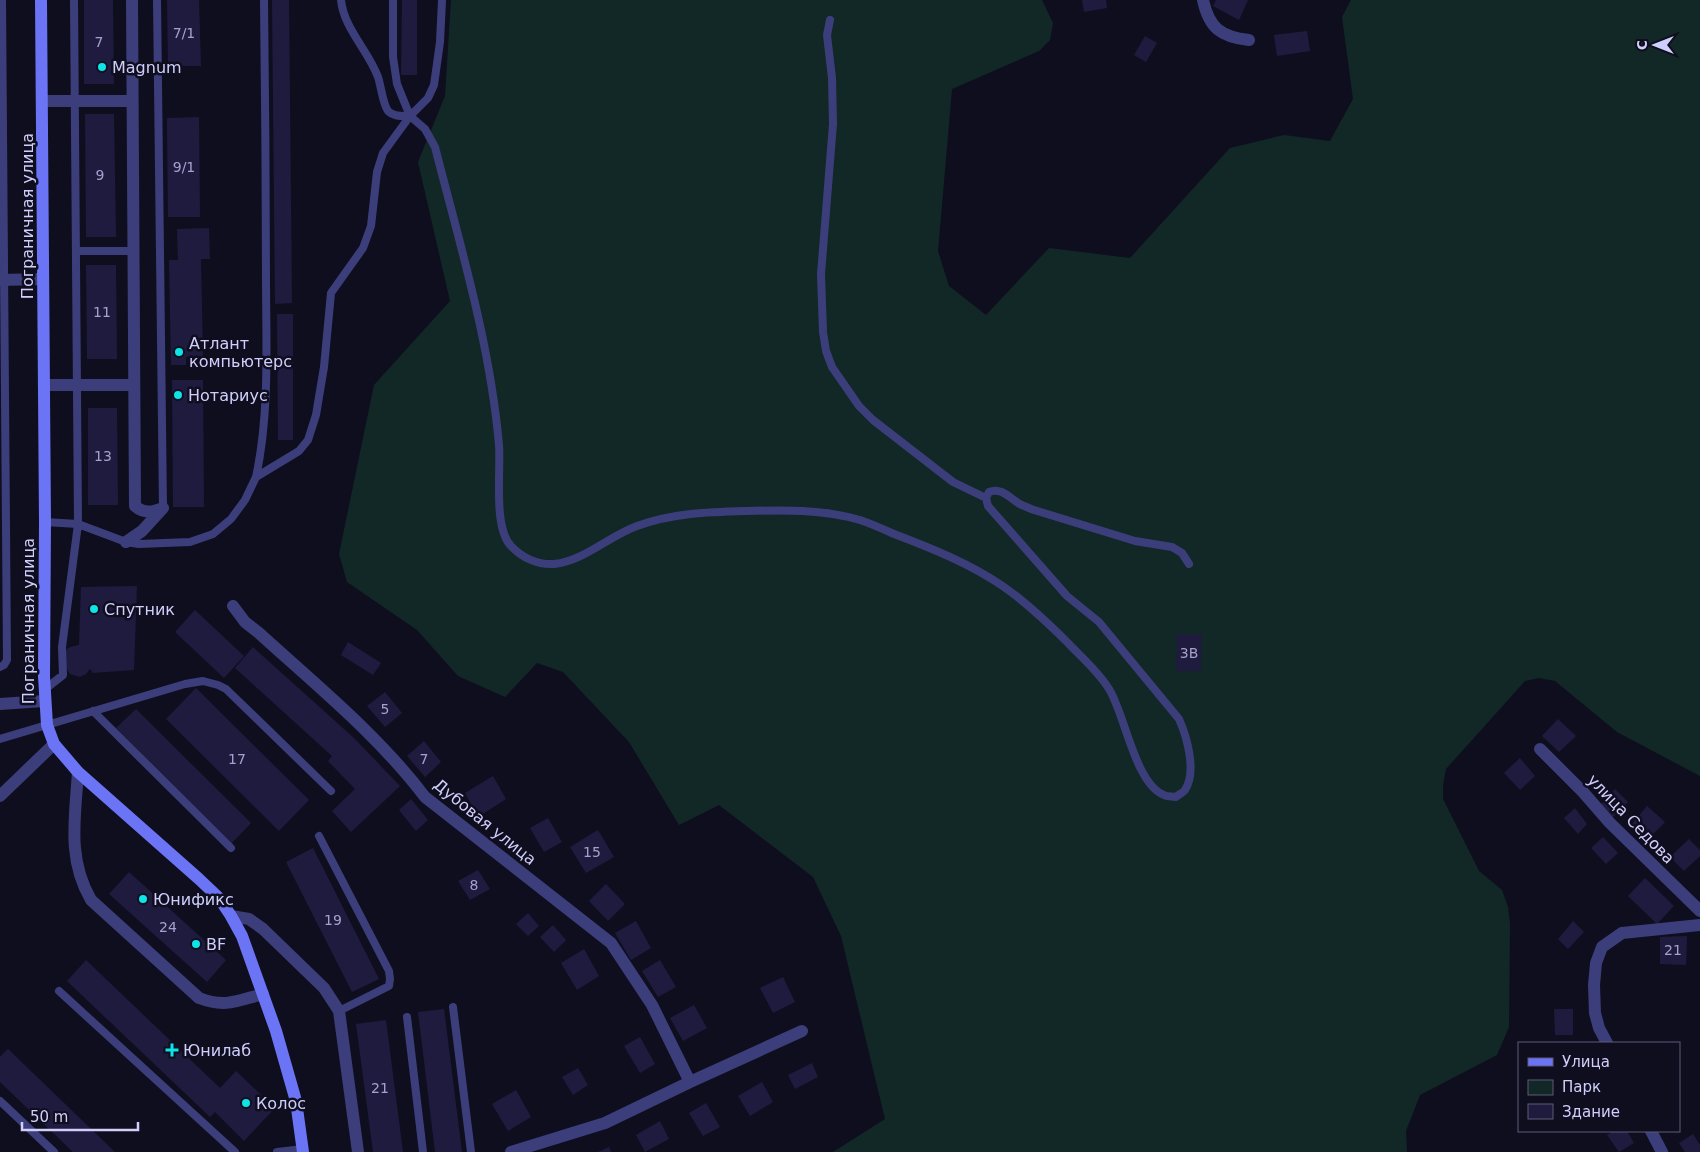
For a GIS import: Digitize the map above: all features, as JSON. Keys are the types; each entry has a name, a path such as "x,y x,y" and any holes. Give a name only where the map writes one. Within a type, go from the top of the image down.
{"main road":[{"name":"Пограничная улица","path":"41,0 44,279 44,696 46,725 54,744 78,772 199,879 219,898 232,916 242,936 276,1031 296,1101 303,1151"}],"street":[{"path":"132,0 135,506 147,512 163,508"},
{"path":"1204,0 1207,16 1218,30 1232,38 1249,40"},
{"path":"42,101 132,101"},
{"path":"2,280 44,279"},
{"path":"44,385 134,384"},
{"path":"126,542 142,531 163,508"},
{"name":"Дубовая улица","path":"233,606 245,622 362,726 410,777 425,797 611,943 652,1005 690,1082"},
{"path":"0,704 44,696"},
{"path":"0,796 54,744"},
{"name":"улица Седова","path":"1540,749 1583,792 1610,823 1700,911"},
{"path":"78,772 73,835 77,869 83,886 91,900 199,998 212,1003 227,1004 263,994"},
{"path":"232,916 249,919 263,929 324,988 338,1010 358,1152"},
{"path":"1606,1042 1599,1028 1595,1013 1594,985 1596,963 1602,947 1622,933 1700,925"},
{"path":"512,1152 605,1123 802,1031"},
{"path":"1652,1132 1662,1152"}],"lane":[{"path":"0,667 7,660 2,280 2,0"},
{"path":"44,696 63,675 62,647 78,524 74,0"},
{"path":"156,0 163,508"},
{"path":"45,522 78,524 126,542 139,544 190,542 212,534 232,519 246,500 256,477 262,449 265,415 264,0"},
{"path":"341,0 345,20 372,62 379,80 386,110 395,116 410,116"},
{"path":"393,0 393,57 397,84 410,116 425,129 435,147 487,354 498,441 500,465 499,509 502,530 509,544 523,557 539,563 555,564 574,559 633,527 662,517 694,512 798,509 860,520 921,544 966,566 1003,587 1041,617 1093,668 1109,689 1119,711 1132,750 1142,771 1154,788 1164,796 1176,797 1185,790 1190,776 1187,736 1179,719 1099,622 1067,596 988,506 986,498 989,492 995,490 1034,510 1135,542 1172,547 1182,553 1189,564"},
{"path":"256,477 299,451 308,440 316,416 324,367 330,294 363,248 371,226 377,172 383,153 410,116 428,98 434,85 440,42 442,0"},
{"path":"830,20 827,35 832,78 833,124 821,274 823,332 832,367 858,406 873,420 953,482 986,498"},
{"path":"76,250 133,250"},
{"path":"0,739 185,684 203,681 226,689 330,791"},
{"path":"93,711 231,848"},
{"path":"319,836 389,971 390,979 389,986 338,1010"},
{"path":"59,991 224,1144 235,1152"},
{"path":"453,1007 471,1152"},
{"path":"406,1017 423,1152"},
{"path":"0,1101 54,1152"},
{"path":"277,1152 303,1151"}],"green space":[{"path":"451,0 1042,0 1053,23 1050,40 1039,51 952,89 938,251 949,286 986,315 1049,248 1130,258 1230,148 1284,135 1330,141 1353,99 1342,17 1351,0 1700,0 1700,776 1617,732 1555,681 1539,678 1525,681 1446,769 1443,799 1479,871 1502,890 1508,907 1510,924 1509,1027 1497,1055 1420,1095 1406,1131 1407,1152 833,1152 885,1119 841,936 813,877 719,805 679,825 629,742 563,672 537,663 505,697 458,676 417,630 347,582 339,554 374,385 450,301 418,162 445,96"}],"building":[{"path":"84,0 113,0 114,84 84,84"},
{"path":"167,0 199,0 201,66 168,66"},
{"path":"272,0 289,0 292,303 275,304"},
{"path":"402,0 417,0 417,75 401,75"},
{"path":"1082,0 1106,0 1107,8 1084,12"},
{"path":"1216,0 1248,0 1239,20 1213,6"},
{"path":"1307,31 1310,51 1277,56 1274,35"},
{"path":"1145,36 1157,43 1146,62 1134,55"},
{"path":"85,114 114,114 116,237 86,237"},
{"path":"199,117 200,217 168,217 167,118"},
{"path":"209,228 210,259 201,259 203,356 186,357 186,365 171,365 169,260 178,260 177,229"},
{"path":"86,265 116,265 117,359 87,359"},
{"path":"277,314 293,314 293,440 278,440"},
{"path":"172,380 203,380 204,507 173,507"},
{"path":"88,408 117,408 118,505 88,505"},
{"path":"137,586 134,670 93,673 90,669 80,677 70,674 63,663 64,655 70,647 79,645 81,587"},
{"path":"195,610 244,656 224,678 175,632"},
{"path":"1177,634 1202,634 1201,671 1176,671"},
{"path":"348,642 381,663 373,675 341,655"},
{"path":"253,647 354,738 400,786 351,832 332,811 355,789 328,761 332,756 235,668"},
{"path":"196,688 309,800 279,831 166,719"},
{"path":"385,692 402,713 385,727 367,706"},
{"path":"136,709 251,823 231,844 116,728"},
{"path":"1558,719 1576,736 1559,752 1542,736"},
{"path":"424,741 441,762 425,777 407,756"},
{"path":"1520,758 1535,776 1520,790 1504,773"},
{"path":"493,776 506,799 478,817 465,793"},
{"path":"1615,789 1628,802 1613,817 1601,804"},
{"path":"411,799 428,820 416,831 399,810"},
{"path":"1647,806 1665,822 1648,839 1632,824"},
{"path":"1575,808 1587,824 1578,834 1564,818"},
{"path":"548,818 562,842 544,852 530,828"},
{"path":"598,830 614,857 586,873 570,847"},
{"path":"1603,837 1618,853 1606,864 1591,848"},
{"path":"1689,839 1700,850 1700,856 1684,871 1670,857"},
{"path":"313,848 379,979 352,992 286,862"},
{"path":"478,870 490,889 470,900 458,881"},
{"path":"129,872 226,960 207,982 109,894"},
{"path":"1645,878 1674,906 1657,924 1628,896"},
{"path":"606,884 625,904 608,921 589,901"},
{"path":"528,913 539,926 528,936 516,924"},
{"path":"636,921 651,948 631,960 615,933"},
{"path":"1573,921 1584,932 1568,949 1558,939"},
{"path":"553,925 566,940 554,952 540,937"},
{"path":"1687,936 1686,965 1660,964 1660,937"},
{"path":"584,949 599,976 577,990 561,963"},
{"path":"86,960 220,1088 236,1071 275,1108 244,1141 215,1112 210,1117 67,981"},
{"path":"660,960 676,987 658,997 642,971"},
{"path":"783,977 795,1002 773,1013 760,988"},
{"path":"694,1005 707,1028 683,1041 670,1018"},
{"path":"444,1009 462,1152 435,1152 418,1012"},
{"path":"1554,1009 1573,1009 1573,1035 1555,1035"},
{"path":"386,1020 403,1152 373,1152 356,1024"},
{"path":"640,1037 655,1064 640,1073 624,1046"},
{"path":"8,1049 115,1152 73,1152 0,1082 0,1057"},
{"path":"812,1063 818,1077 795,1089 788,1075"},
{"path":"578,1068 588,1085 573,1095 562,1077"},
{"path":"762,1082 773,1102 750,1116 738,1096"},
{"path":"516,1090 531,1117 508,1131 492,1104"},
{"path":"706,1103 720,1127 703,1136 689,1113"},
{"path":"660,1121 669,1139 645,1152 636,1135"},
{"path":"1612,1132 1628,1132 1634,1143 1619,1152 1607,1135"},
{"path":"1693,1134 1700,1145 1700,1152 1685,1152 1679,1143"},
{"path":"609,1147 611,1152 598,1152"}],"place":[{"name":"Magnum","path":"102,67"},
{"name":"Атлант компьютерс","path":"179,352"},
{"name":"Нотариус","path":"178,395"},
{"name":"Спутник","path":"94,609"},
{"name":"Юнификс","path":"143,899"},
{"name":"BF","path":"196,944"},
{"name":"Юнилаб","path":"172,1050"},
{"name":"Колос","path":"246,1103"}]}
